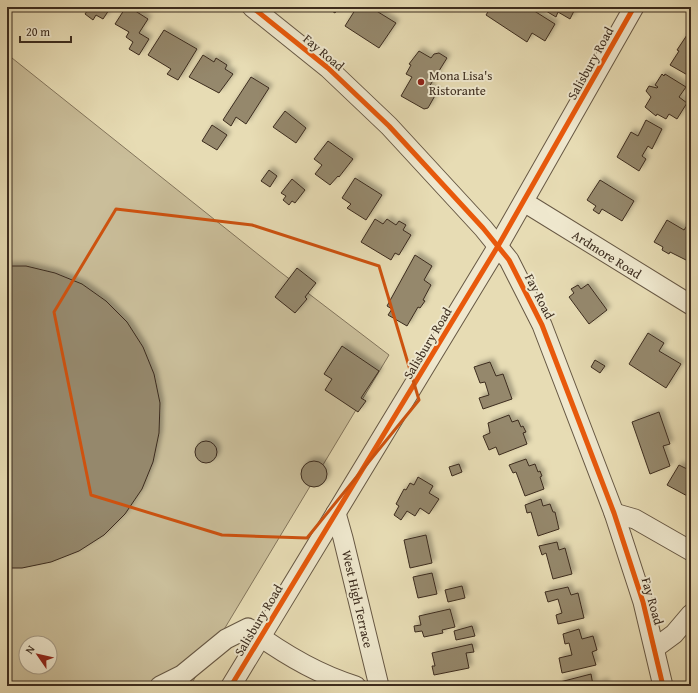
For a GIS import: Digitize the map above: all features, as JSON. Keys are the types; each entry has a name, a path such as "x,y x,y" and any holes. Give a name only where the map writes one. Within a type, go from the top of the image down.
{"street":[{"name":"Fay Road","path":"252,7 328,68 389,126 509,260 542,325 614,513 643,602 663,686"},
{"name":"Salisbury Road","path":"231,686 498,246 634,7"},
{"name":"Ardmore Road","path":"524,202 691,305"},
{"name":"West High Terrace","path":"336,513 344,538 379,686"},
{"path":"614,513 635,519 691,551"},
{"path":"655,648 674,634 691,614"},
{"path":"160,686 182,675 226,639 248,628 260,637 335,680 356,686"}],"highlighted area":[{"path":"116,209 252,225 379,266 419,400 307,538 222,535 91,495 54,312"}],"shaded area":[{"path":"7,54 279,271 389,355 190,686 7,686"}],"building":[{"path":"87,7 111,7 103,19 96,15 93,20 85,14 89,8"},
{"path":"126,7 129,7 148,19 139,33 149,39 139,55 129,49 133,42 126,37 129,32 115,24"},
{"path":"326,7 339,7 335,13"},
{"path":"357,7 370,7 396,23 379,48 345,26"},
{"path":"491,7 528,7 555,24 545,41 532,33 527,42 486,15"},
{"path":"548,7 576,7 570,19 558,12 556,17 546,11"},
{"path":"691,29 691,77 670,65 679,51 677,50"},
{"path":"164,30 197,49 178,80 167,74 171,69 148,55"},
{"name":"Mona Lisa's Ristorante","path":"419,51 431,58 434,54 439,53 447,58 429,87 437,92 428,108 424,109 401,96 412,77 406,74 411,65 409,64"},
{"path":"203,55 214,62 216,58 227,65 225,69 233,74 219,93 189,77"},
{"path":"662,74 664,76 665,74 686,87 679,97 687,103 677,119 669,114 666,119 657,114 656,116 645,107 651,97 646,91 649,86 658,87 655,85"},
{"path":"251,77 269,88 246,124 236,117 231,126 223,120"},
{"path":"285,111 306,128 296,143 273,127"},
{"path":"646,120 662,129 652,149 648,146 642,156 646,159 639,171 617,157 631,132 638,136"},
{"path":"212,125 227,135 217,150 202,141"},
{"path":"328,141 353,159 339,177 338,176 330,185 315,174 322,165 314,159"},
{"path":"269,170 277,176 270,187 261,181"},
{"path":"355,178 382,195 366,220 347,208 351,204 342,198"},
{"path":"292,179 305,190 295,203 292,201 289,205 283,200 286,196 281,193"},
{"path":"600,180 634,201 622,221 602,209 599,214 593,210 596,206 587,200"},
{"path":"375,219 383,224 387,219 396,225 399,221 406,225 403,230 411,235 399,255 395,253 391,260 361,242"},
{"path":"667,220 684,230 688,224 691,226 691,255 688,261 670,252 669,254 662,250 663,247 654,242"},
{"path":"415,255 432,266 424,280 431,285 423,300 425,301 420,308 418,307 407,326 388,315 392,309 387,306"},
{"path":"7,266 26,266 55,273 82,284 106,301 127,322 143,347 154,374 160,403 159,433 153,462 142,489 125,514 104,535 79,551 51,562 22,568 7,568"},
{"path":"297,268 316,283 305,297 307,299 295,313 275,297"},
{"path":"588,284 607,310 589,324 569,297 574,293 571,289 578,285 581,289"},
{"path":"648,333 664,343 659,351 681,364 666,388 629,364"},
{"path":"342,346 379,371 361,398 366,401 358,412 325,390 332,379 324,374"},
{"path":"595,360 605,366 600,373 591,367"},
{"path":"490,362 496,376 503,374 512,399 483,409 479,398 489,395 485,382 480,383 474,367"},
{"path":"659,412 670,444 663,446 670,466 650,474 632,422"},
{"path":"509,415 512,422 518,420 521,427 523,426 526,432 523,433 527,444 499,455 496,447 489,450 483,436 490,433 488,423"},
{"path":"202,441 210,441 217,448 217,456 210,463 202,463 195,456 195,448"},
{"path":"526,459 529,466 535,464 538,472 540,471 542,476 540,477 544,489 525,496 516,472 513,473 509,465"},
{"path":"314,461 323,465 327,474 323,483 314,487 305,483 301,474 305,465"},
{"path":"459,464 462,472 452,476 449,467"},
{"path":"679,465 691,471 691,498 667,485"},
{"path":"418,477 433,486 429,493 439,499 429,514 420,508 415,516 407,511 401,520 394,515 399,506 396,504 404,489 406,490 410,483 414,485"},
{"path":"541,499 543,506 550,504 553,512 555,512 559,529 538,536 531,512 527,513 525,505"},
{"path":"426,535 432,563 410,568 404,540"},
{"path":"557,542 559,550 565,548 572,574 553,579 546,553 542,555 539,546"},
{"path":"432,573 437,594 418,598 413,577"},
{"path":"462,586 465,598 448,602 445,590"},
{"path":"568,587 571,595 578,593 584,618 558,624 556,615 562,613 558,599 548,602 545,592"},
{"path":"450,609 455,627 442,630 443,633 424,637 422,631 415,632 414,626 421,625 419,616"},
{"path":"472,626 475,636 456,640 454,631"},
{"path":"579,629 582,639 593,636 597,650 592,652 596,665 562,673 559,658 572,655 569,643 565,644 563,634"},
{"path":"472,644 474,652 466,653 469,668 434,675 432,666 435,666 432,653"},
{"path":"591,674 593,685 605,682 606,686 561,686 560,682"}],"cycle path":[{"path":"252,7 328,68 389,126 483,228 509,260 542,325 614,513 643,602 663,686"},
{"path":"231,686 498,246 634,7"}],"place":[{"name":"Mona Lisa's Ristorante","path":"421,82"}]}
